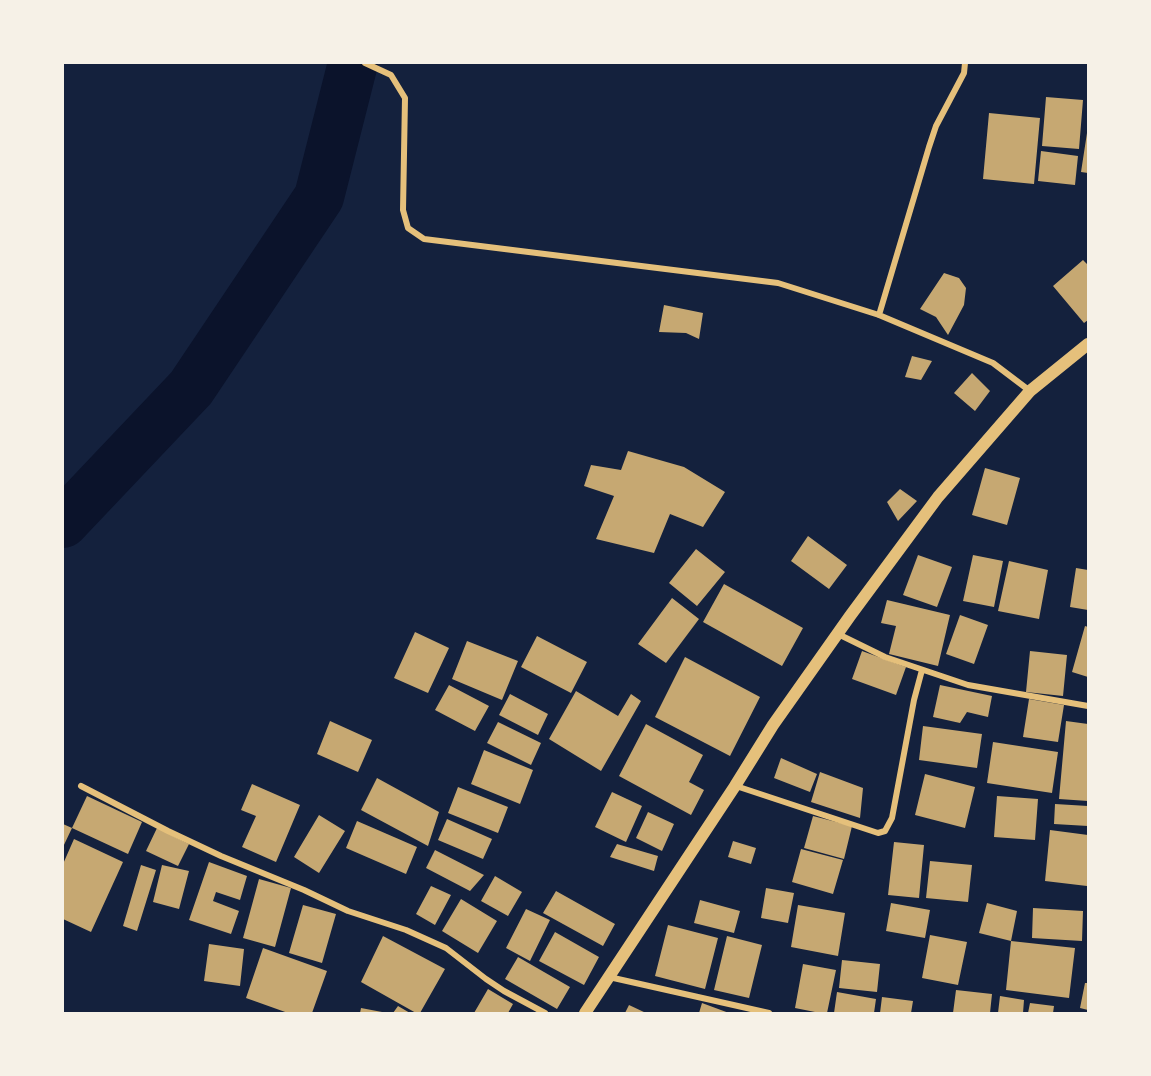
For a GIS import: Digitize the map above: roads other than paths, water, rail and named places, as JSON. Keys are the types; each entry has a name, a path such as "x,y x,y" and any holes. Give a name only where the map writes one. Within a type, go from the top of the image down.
{"main road":[{"path":"585,1013 773,725 938,497 1030,391 1088,344"}],"street":[{"path":"365,63 391,75 405,98 403,210 408,228 424,239 778,283 879,315 993,363 1030,391"},
{"path":"879,315 936,126 964,73 965,63"},
{"path":"837,634 885,657 968,685 1088,706"},
{"path":"735,786 878,833 885,831 892,818 914,700 922,670"},
{"path":"81,786 221,856 348,911 406,930 446,948 504,991 545,1013"},
{"path":"609,977 769,1013"}],"waterway":[{"path":"63,523 191,388 319,197 353,63"}]}
